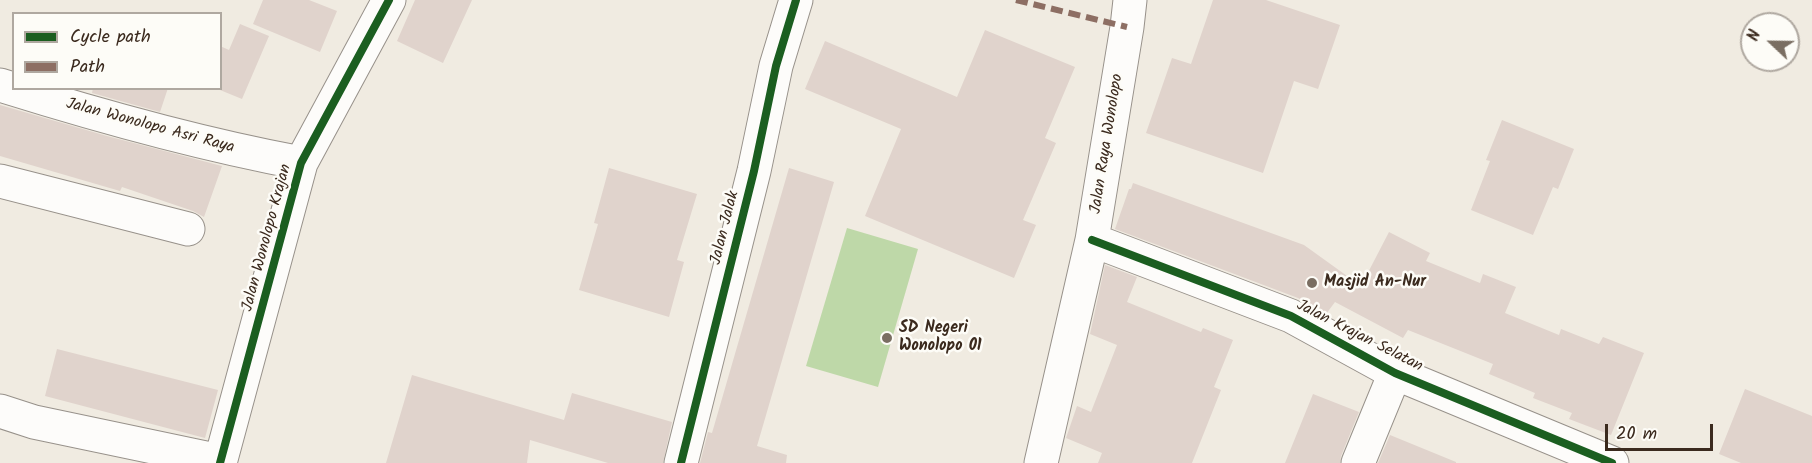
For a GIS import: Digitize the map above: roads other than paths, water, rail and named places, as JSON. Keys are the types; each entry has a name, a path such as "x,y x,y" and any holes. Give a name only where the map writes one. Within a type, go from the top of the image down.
{"street":[{"name":"Jalan Wonolopo Krajan","path":"220,463 302,164 389,0"},
{"name":"Jalan Jalak","path":"681,463 754,171 776,66 796,0"},
{"name":"Jalan Raya Wonolopo","path":"1041,463 1092,240 1130,0"},
{"name":"Jalan Wonolopo Asri Raya","path":"16,90 84,111 302,164"},
{"path":"0,181 188,229"},
{"name":"Jalan Krajan Selatan","path":"1092,240 1291,316 1395,373 1612,463"},
{"path":"1358,463 1395,373"},
{"path":"0,411 34,422 210,459 214,463"}],"place":[{"name":"Masjid An-Nur","path":"1312,283"},
{"name":"SD Negeri Wonolopo 01","path":"887,338"}]}
